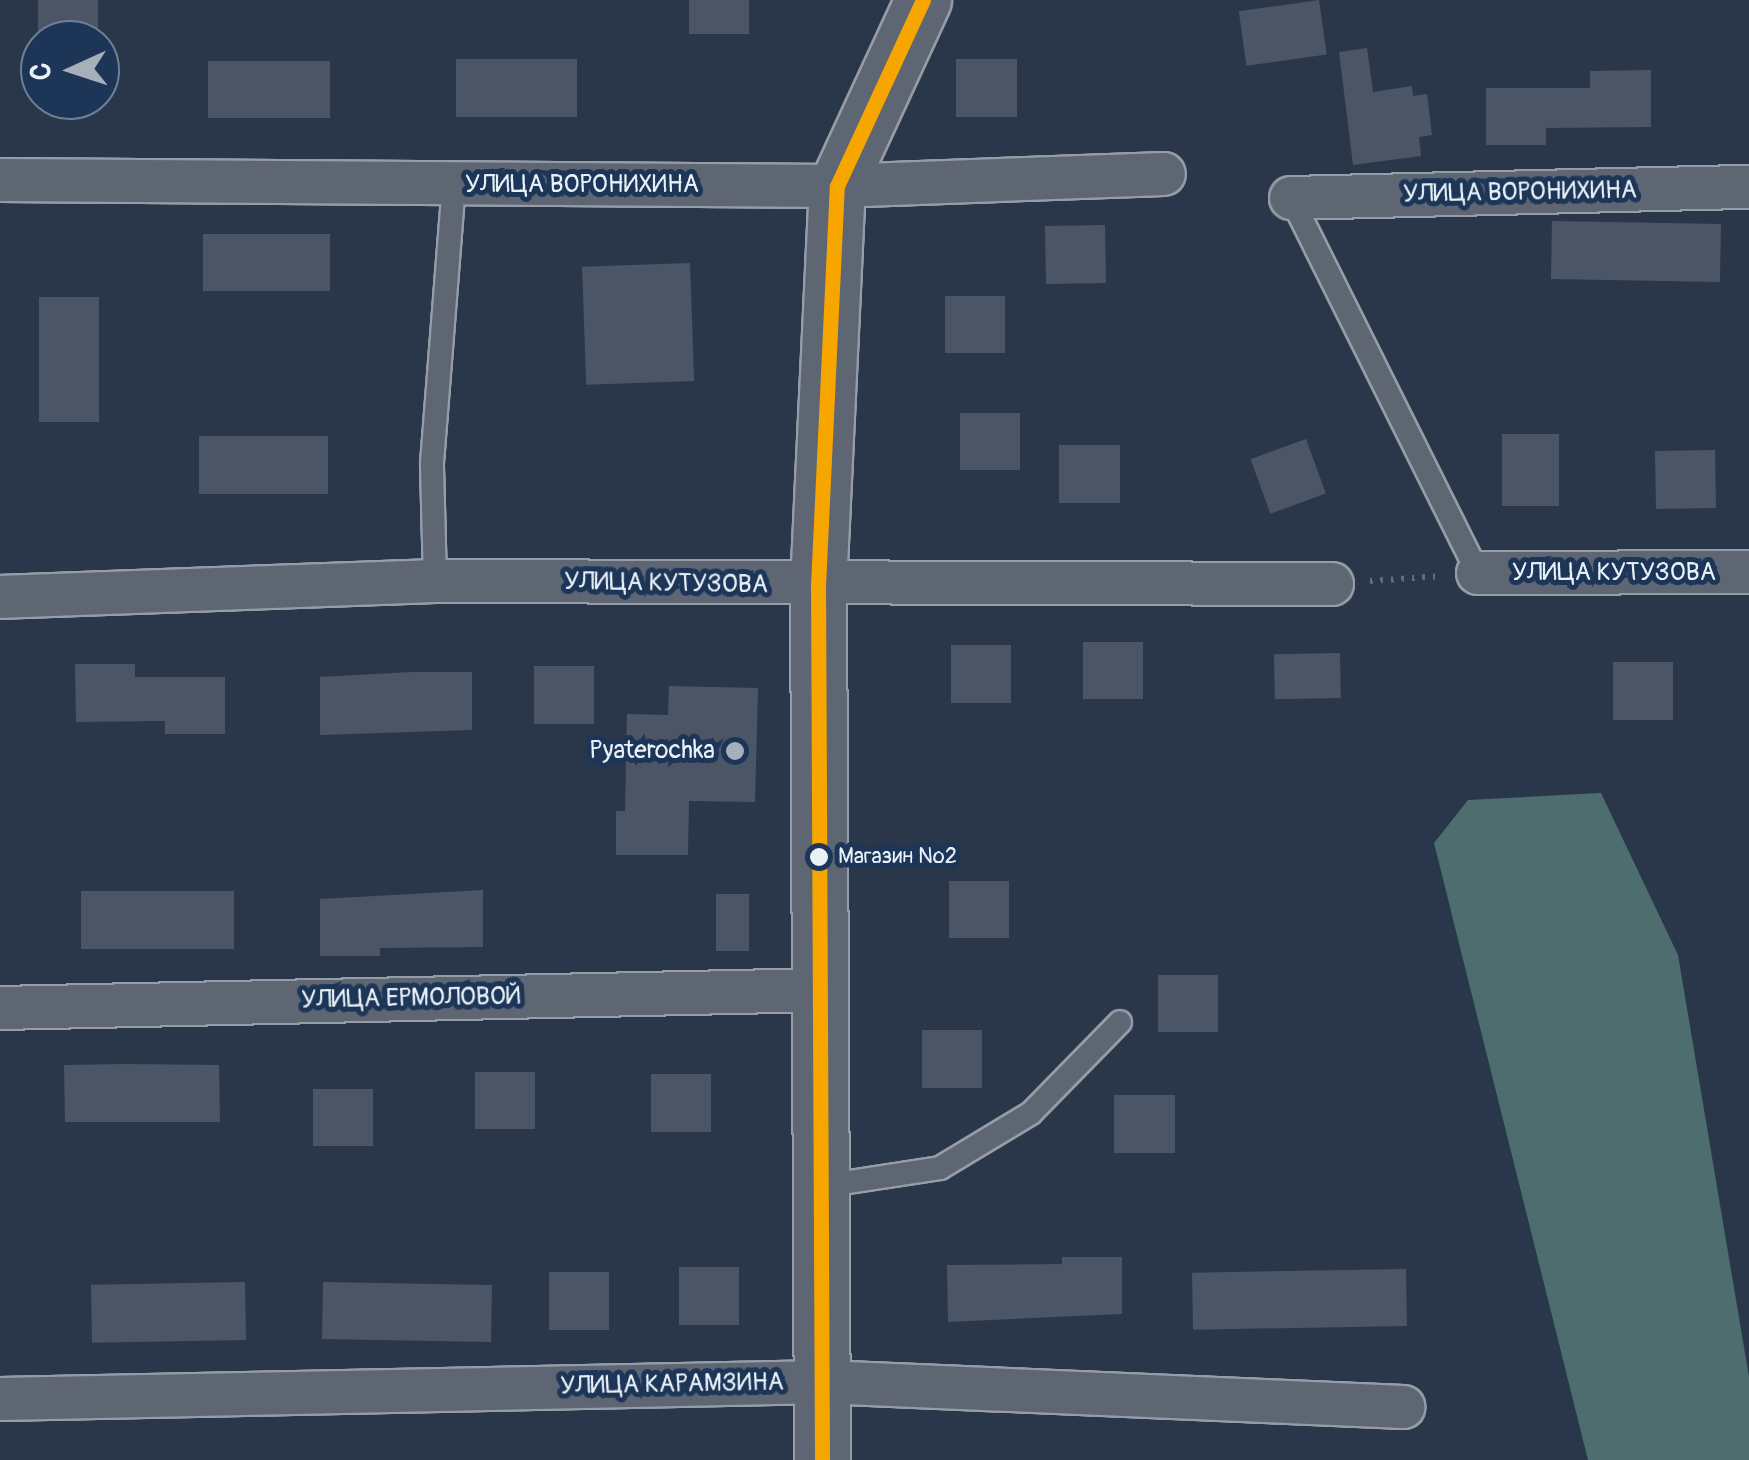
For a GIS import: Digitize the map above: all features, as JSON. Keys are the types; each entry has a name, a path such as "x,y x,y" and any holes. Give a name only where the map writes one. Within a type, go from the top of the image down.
{"street":[{"path":"822,1460 823,990 818,586 837,186 923,0"},
{"name":"УЛИЦА ВОРОНИХИНА","path":"0,180 837,186 1164,174"},
{"name":"УЛИЦА ВОРОНИХИНА","path":"1291,198 1749,188"},
{"name":"УЛИЦА КУТУЗОВА","path":"1478,573 1749,572"},
{"name":"УЛИЦА КУТУЗОВА","path":"0,597 434,581 818,586 1332,584"},
{"name":"УЛИЦА ЕРМОЛОВОЙ","path":"0,1008 823,990"},
{"name":"УЛИЦА КАРАМЗИНА","path":"0,1399 823,1382 1403,1407"}],"lane":[{"path":"434,581 432,463 454,184"},
{"path":"1291,198 1478,573"},
{"path":"823,1186 940,1168 1031,1113 1120,1022"}],"path":[{"path":"1332,584 1478,573"}],"green space":[{"path":"1601,793 1678,955 1749,1377 1749,1460 1588,1460 1434,843 1468,800"}],"building":[{"path":"38,0 98,0 98,20 38,20"},
{"path":"689,0 749,0 749,34 689,34"},
{"path":"1319,0 1327,54 1246,66 1239,11"},
{"path":"1367,48 1373,92 1412,86 1413,96 1427,94 1432,135 1419,137 1421,156 1353,165 1339,52"},
{"path":"456,59 577,59 577,117 456,117"},
{"path":"956,59 1017,59 1017,117 956,117"},
{"path":"208,61 330,61 330,118 208,118"},
{"path":"1651,70 1651,127 1546,128 1546,145 1486,145 1486,88 1590,88 1590,71"},
{"path":"1552,221 1721,224 1720,282 1551,279"},
{"path":"1105,225 1106,283 1046,284 1045,226"},
{"path":"203,234 330,234 330,291 203,291"},
{"path":"690,263 694,381 586,385 582,267"},
{"path":"945,296 1005,296 1005,353 945,353"},
{"path":"39,297 99,297 99,422 39,422"},
{"path":"960,413 1020,413 1020,470 960,470"},
{"path":"1502,434 1559,434 1559,506 1502,506"},
{"path":"199,436 328,436 328,494 199,494"},
{"path":"1306,439 1326,494 1270,514 1251,459"},
{"path":"1059,445 1120,445 1120,503 1059,503"},
{"path":"1715,450 1716,508 1656,509 1655,451"},
{"path":"1083,642 1143,642 1143,699 1083,699"},
{"path":"951,645 1011,645 1011,703 951,703"},
{"path":"1340,653 1341,698 1275,699 1274,654"},
{"path":"1613,662 1673,662 1673,720 1613,720"},
{"path":"75,664 135,664 135,677 225,677 225,734 165,734 165,721 76,722"},
{"path":"534,666 594,666 594,724 534,724"},
{"path":"472,672 472,730 320,735 320,677"},
{"path":"669,686 758,688 755,802 689,801 688,855 616,855 616,811 625,811 627,714 668,715"},
{"path":"949,881 1009,881 1009,938 949,938"},
{"path":"483,890 483,947 380,948 380,956 320,956 320,899"},
{"path":"81,891 234,891 234,949 81,949"},
{"path":"716,894 749,894 749,951 716,951"},
{"path":"1158,975 1218,975 1218,1032 1158,1032"},
{"path":"922,1030 982,1030 982,1088 922,1088"},
{"path":"64,1065 219,1065 220,1122 65,1122"},
{"path":"475,1072 535,1072 535,1129 475,1129"},
{"path":"651,1074 711,1074 711,1132 651,1132"},
{"path":"313,1089 373,1089 373,1146 313,1146"},
{"path":"1114,1095 1175,1095 1175,1153 1114,1153"},
{"path":"1062,1257 1122,1257 1122,1314 948,1322 947,1265 1062,1264"},
{"path":"679,1267 739,1267 739,1325 679,1325"},
{"path":"1406,1269 1407,1326 1193,1330 1192,1273"},
{"path":"549,1272 609,1272 609,1330 549,1330"},
{"path":"245,1282 246,1340 92,1343 91,1285"},
{"path":"323,1282 492,1285 491,1342 322,1339"}],"transit line":[{"path":"822,1460 818,586 837,186 923,0"}],"place":[{"name":"Pyaterochka","path":"735,751"},
{"name":"Магазин №2","path":"819,857"}]}
